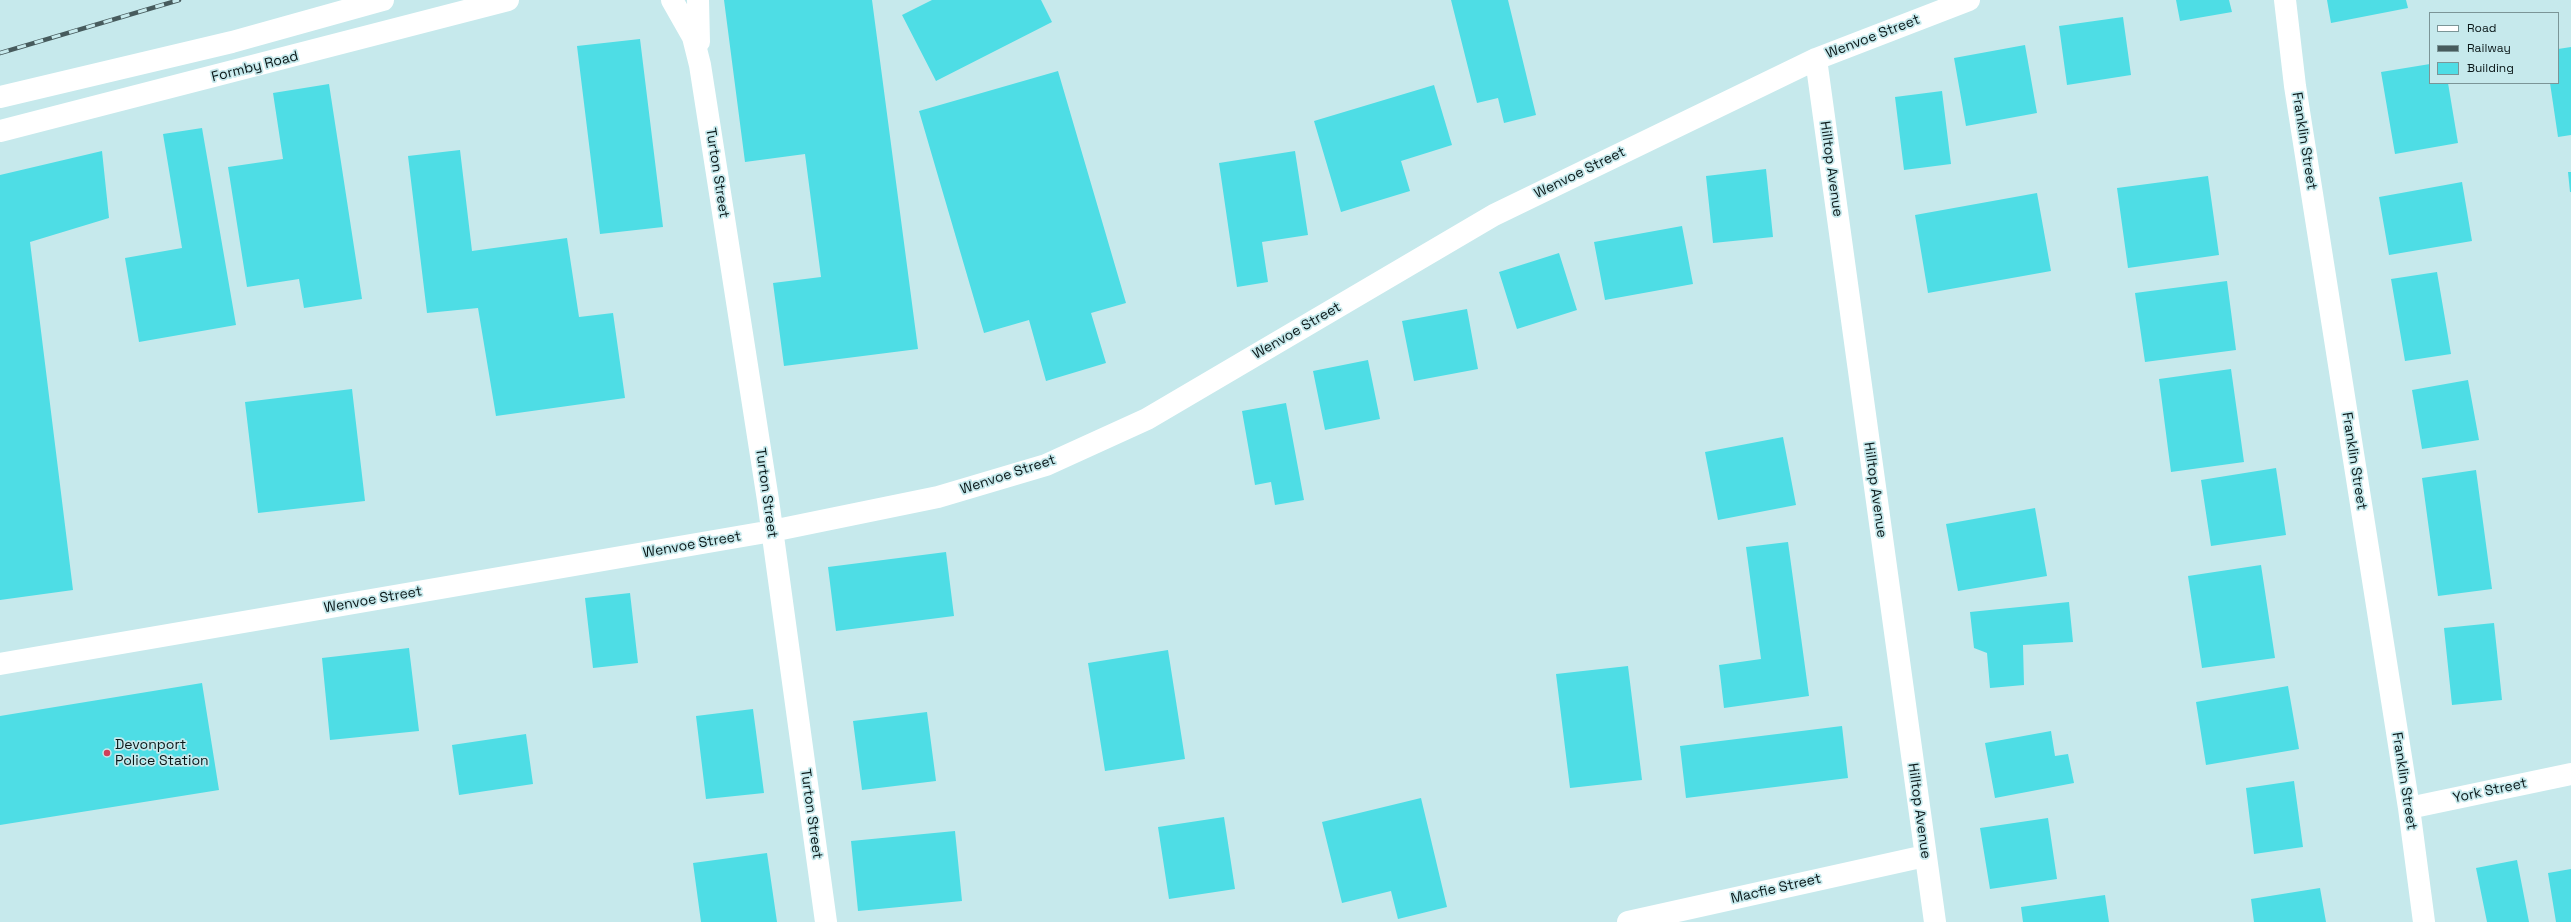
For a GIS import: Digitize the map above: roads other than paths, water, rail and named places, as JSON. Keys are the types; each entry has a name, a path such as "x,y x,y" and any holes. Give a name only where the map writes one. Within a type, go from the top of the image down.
{"street":[{"path":"0,97 232,42 383,0"},
{"name":"Formby Road","path":"0,131 508,0"},
{"name":"Turton Street","path":"672,0 683,16 693,37 700,65 772,531 826,922"},
{"name":"Turton Street","path":"698,0 700,65"},
{"name":"Wenvoe Street","path":"0,664 772,531 938,496 1053,462 1147,419 1494,215 1816,59 1968,0"},
{"name":"Franklin Street","path":"2285,0 2295,86 2409,808 2424,922"},
{"name":"Hilltop Avenue","path":"1816,59 1935,922"},
{"name":"York Street","path":"2409,808 2571,774"},
{"name":"Macfie Street","path":"1628,922 1925,856"}],"railway":[{"path":"0,53 179,0"}],"place":[{"name":"Devonport Police Station","path":"107,753"}]}
